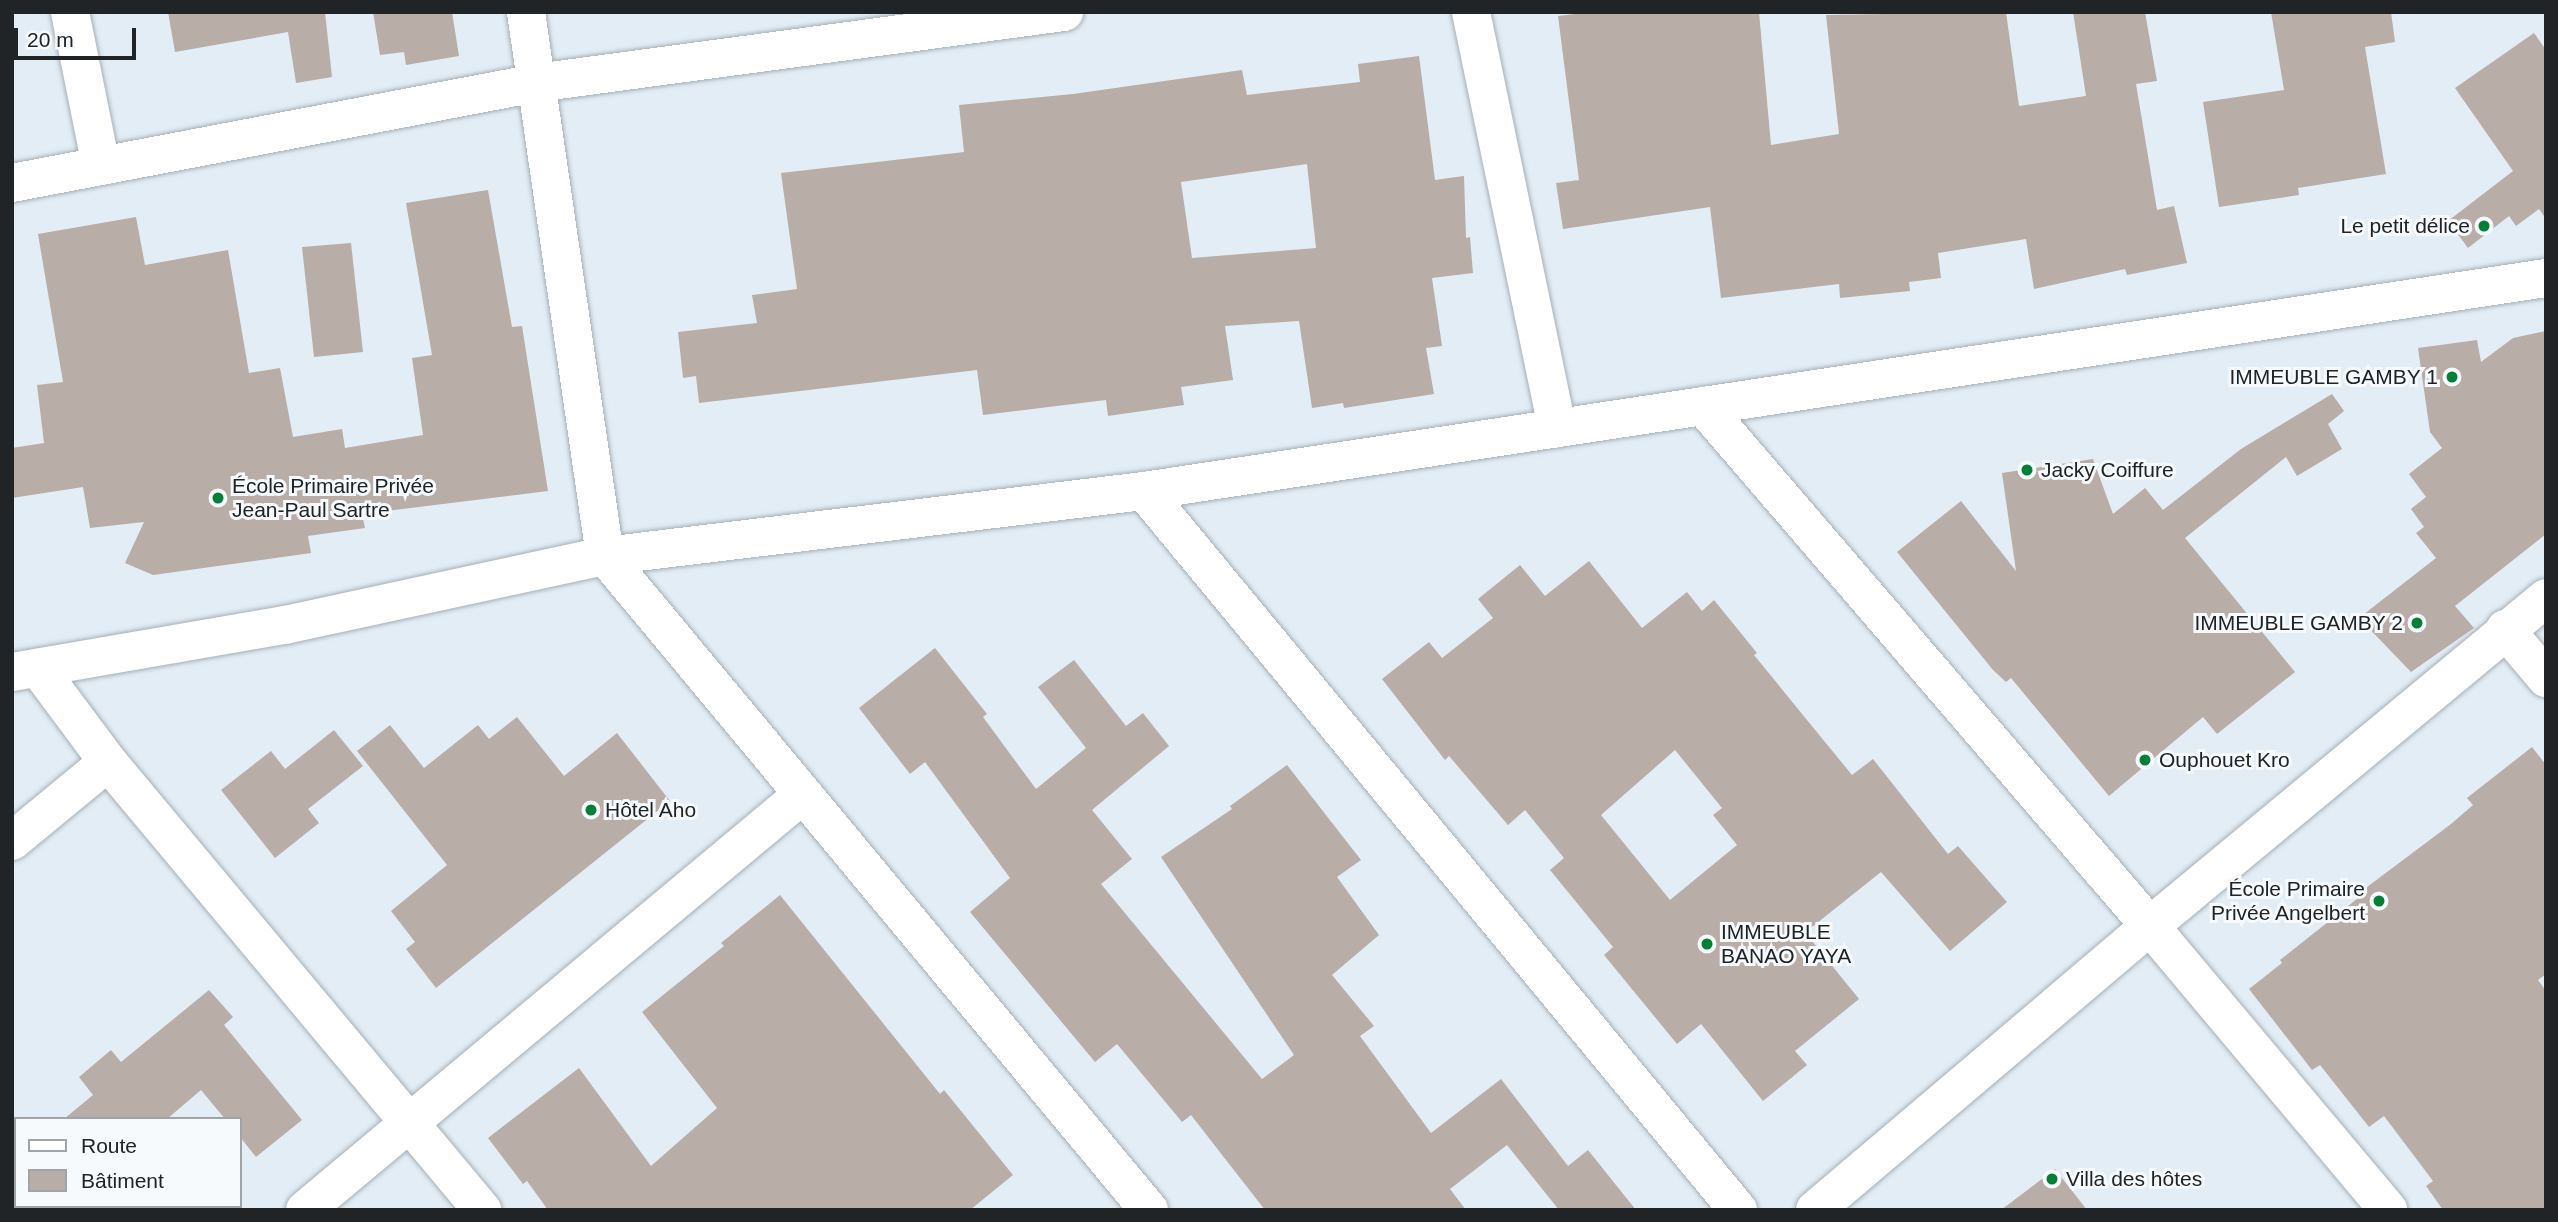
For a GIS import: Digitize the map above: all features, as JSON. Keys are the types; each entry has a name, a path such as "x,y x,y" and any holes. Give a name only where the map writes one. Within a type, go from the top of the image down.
{"street":[{"path":"70,12 101,166"},
{"path":"526,12 605,556 1149,1210"},
{"path":"12,183 536,83 1000,17 1064,12"},
{"path":"1471,12 1557,428"},
{"path":"25,670 285,625 605,556 1144,491 2546,278"},
{"path":"1703,406 2150,926 2388,1210"},
{"path":"1144,491 1738,1210"},
{"path":"1815,1210 2150,926 2505,629 2546,598"},
{"path":"2505,629 2546,678"},
{"path":"25,670 108,762 482,1210"},
{"path":"12,841 108,762"},
{"path":"305,1210 802,795"}],"building":[{"path":"168,12 325,12 332,77 296,83 288,32 175,52"},
{"path":"373,12 452,12 459,56 406,65 404,52 380,55"},
{"path":"1592,12 1759,12 1771,145 1839,134 1826,15 2006,12 2019,106 2086,96 2073,12 2145,12 2157,81 2136,84 2157,210 2174,206 2187,263 2127,275 2125,269 2034,289 2026,239 1938,253 1941,278 1909,282 1910,291 1840,298 1839,284 1721,298 1710,207 1563,229 1556,183 1579,180 1558,16"},
{"path":"2271,12 2391,12 2395,42 2365,47 2386,174 2298,188 2299,195 2219,207 2203,102 2284,90"},
{"path":"2534,33 2546,50 2546,219 2539,209 2516,226 2509,216 2468,248 2448,221 2513,171 2455,88"},
{"path":"1419,56 1435,180 1464,176 1466,238 1470,237 1473,273 1432,278 1442,346 1426,348 1434,394 1344,408 1343,403 1312,408 1299,321 1225,326 1233,380 1181,387 1184,405 1108,416 1106,400 983,415 977,370 699,403 696,376 683,378 678,332 757,323 752,295 797,289 781,173 964,152 959,105 1073,94 1242,70 1247,95 1360,82 1358,64","holes":["1307,164 1316,248 1192,258 1181,182"]},
{"path":"488,190 512,327 522,326 548,491 362,514 365,528 308,536 311,553 153,575 125,563 144,522 90,528 83,487 12,498 12,448 44,443 37,385 63,382 38,234 136,217 145,265 228,250 249,373 280,368 293,437 342,429 345,448 423,435 412,358 432,355 406,203"},
{"path":"351,243 363,352 314,357 302,247"},
{"path":"2546,331 2546,534 2455,606 2474,628 2411,672 2359,618 2436,558 2416,533 2424,527 2411,509 2426,497 2409,474 2442,448 2430,432 2418,348 2477,340 2481,362 2513,338"},
{"path":"2332,394 2344,411 2328,424 2342,449 2297,476 2286,457 2185,538 2295,672 2217,734 2203,717 2109,796 2011,678 2006,682 1993,670 1897,552 1961,501 2016,571 2002,473 2093,459 2113,514 2145,488 2163,510 2241,449"},
{"path":"1589,561 1642,628 1687,592 1702,611 1714,600 1757,653 1754,655 1852,775 1873,759 1948,854 1958,846 2007,902 1950,951 1881,872 1807,931 1808,936 1859,999 1795,1051 1807,1065 1763,1101 1701,1024 1677,1044 1604,955 1613,947 1550,870 1564,858 1525,810 1508,825 1449,756 1445,760 1382,679 1429,642 1442,658 1493,618 1478,599 1520,565 1545,596","holes":["1675,750 1722,808 1713,815 1737,845 1670,900 1601,815"]},
{"path":"935,648 987,714 983,717 1036,789 1086,748 1038,687 1074,660 1126,726 1143,713 1169,746 1092,810 1132,859 1101,884 1262,1079 1294,1055 1161,857 1232,809 1230,806 1287,765 1361,860 1337,877 1379,935 1332,975 1374,1026 1360,1036 1431,1133 1501,1079 1568,1166 1588,1150 1636,1210 1559,1210 1507,1145 1450,1189 1466,1210 1265,1210 1191,1115 1182,1122 1117,1044 1095,1062 970,912 1010,878 925,762 910,774 859,708"},
{"path":"517,717 564,776 617,733 670,801 436,988 406,949 415,942 391,911 447,865 357,751 390,725 424,768 478,725 489,739"},
{"path":"334,730 363,766 308,809 319,823 275,858 221,790 271,751 285,769"},
{"path":"2532,747 2546,765 2546,974 2538,980 2546,991 2546,1210 2443,1210 2426,1186 2433,1181 2384,1116 2369,1127 2320,1065 2312,1070 2249,989 2282,963 2280,960 2357,899 2355,896 2451,824 2473,805 2467,798"},
{"path":"780,895 940,1094 944,1090 1013,1175 970,1210 548,1210 527,1181 523,1184 488,1138 579,1068 651,1166 717,1108 642,1012 724,946 721,943"},
{"path":"209,990 233,1017 224,1025 302,1120 256,1157 242,1140 242,1117 223,1117 201,1090 169,1117 66,1117 93,1095 79,1077 111,1050 121,1062"},
{"path":"2055,1169 2087,1210 2001,1210"}],"place":[{"name":"Le petit délice","path":"2484,226"},
{"name":"IMMEUBLE GAMBY 1","path":"2452,377"},
{"name":"Jacky Coiffure","path":"2027,470"},
{"name":"École Primaire Privée Jean-Paul Sartre","path":"218,498"},
{"name":"IMMEUBLE GAMBY 2","path":"2417,623"},
{"name":"Ouphouet Kro","path":"2145,760"},
{"name":"Hôtel Aho","path":"591,810"},
{"name":"École Primaire Privée Angelbert","path":"2379,901"},
{"name":"IMMEUBLE BANAO YAYA","path":"1707,944"},
{"name":"Villa des hôtes","path":"2052,1179"}]}
